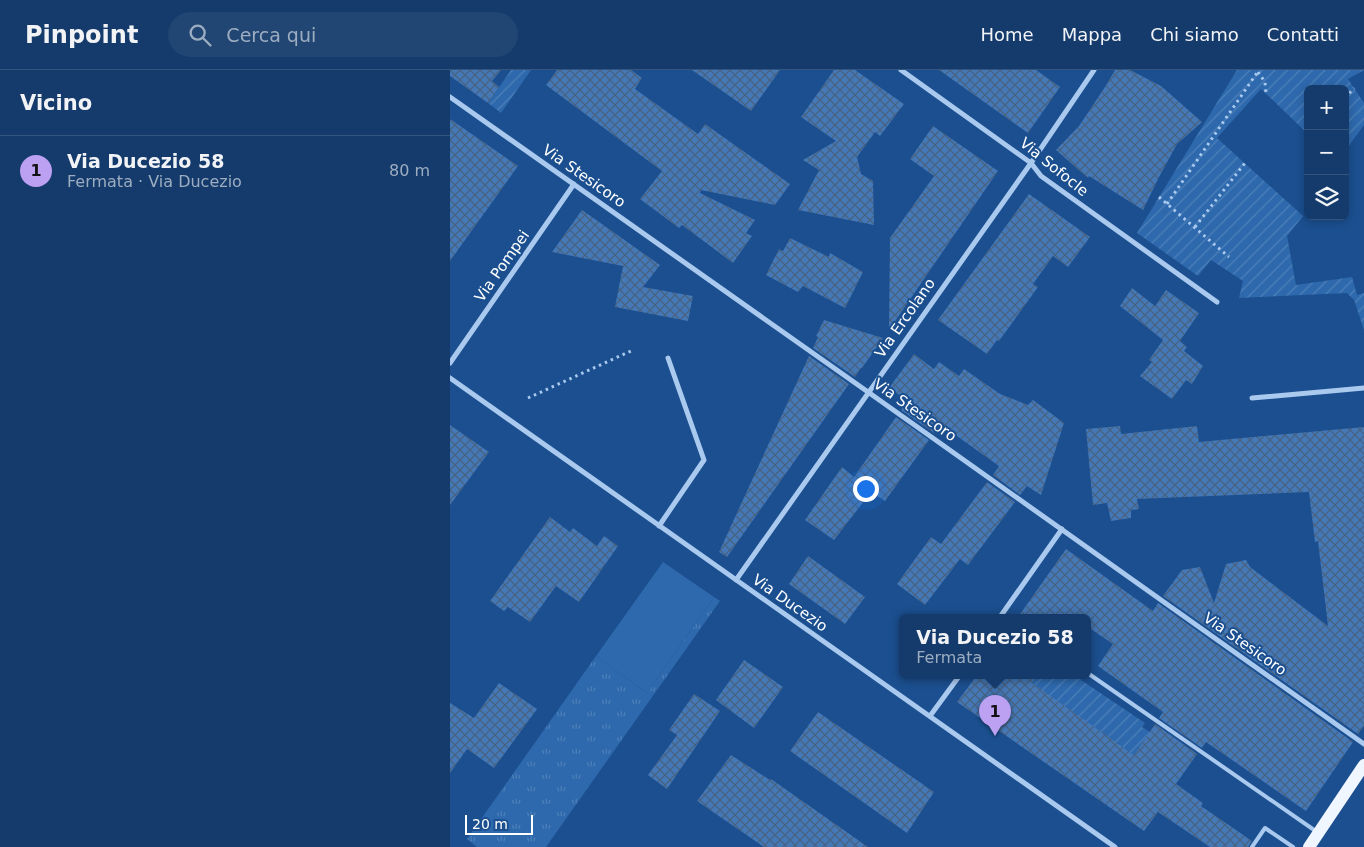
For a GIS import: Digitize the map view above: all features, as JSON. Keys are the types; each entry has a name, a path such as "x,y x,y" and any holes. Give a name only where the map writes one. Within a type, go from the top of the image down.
{"main road":[{"path":"1309,847 1364,765"}],"street":[{"name":"Via Sofocle","path":"901,70 1031,162 1041,176 1217,302"},
{"name":"Via Ercolano","path":"736,580 1094,70"},
{"name":"Via Stesicoro","path":"450,97 1364,744"},
{"name":"Via Pompei","path":"450,363 574,184"},
{"path":"659,526 704,460 668,358"},
{"name":"Via Ducezio","path":"450,378 1115,847"},
{"path":"1252,398 1364,388"},
{"path":"1002,614 1062,529"},
{"path":"930,716 957,679"}],"lane":[{"path":"1091,675 1318,833"},
{"path":"1252,847 1265,828 1293,847"}],"path":[{"path":"1167,204 1258,71 1265,82 1266,94"},
{"path":"1349,94 1354,88"},
{"path":"1195,228 1245,163"},
{"path":"1159,197 1229,257"},
{"path":"528,398 632,350"}],"green space":[{"path":"511,70 531,70 501,113 488,103"},
{"path":"1237,70 1364,70 1348,79 1364,103 1364,125 1349,146 1349,85 1304,85 1304,130 1261,89 1217,138 1303,216 1287,236 1296,285 1352,277 1357,295 1364,293 1364,330 1354,300 1347,293 1239,298 1243,281 1211,260 1198,276 1137,233"},
{"path":"663,562 714,597 647,693 596,656"},
{"path":"714,597 720,601 546,847 477,847 467,839 596,656 647,693"},
{"path":"1034,679 1081,679 1145,723 1142,727 1150,732 1134,755 1059,703 1025,692"}],"building":[{"path":"450,70 501,70 492,81 499,87 488,103 450,76"},
{"path":"557,70 631,70 642,78 635,89 698,134 705,124 790,184 775,205 701,190 700,193 755,220 746,233 752,236 733,263 682,225 679,228 640,199 662,171 546,85"},
{"path":"692,70 780,70 751,111"},
{"path":"834,70 855,70 904,104 880,136 875,132 857,157 861,174 873,181 874,225 798,210 819,170 803,160 836,141 801,117"},
{"path":"939,70 1036,70 1060,87 1028,133"},
{"path":"1115,70 1130,70 1161,86 1202,122 1177,144 1143,210 1089,176 1088,178 1056,150 1079,126"},
{"path":"450,119 518,166 450,261"},
{"path":"933,126 998,171 889,330 890,238 934,176 910,159"},
{"path":"1029,194 1090,237 1068,267 1053,256 1033,284 1038,287 999,341 997,340 987,354 938,320"},
{"path":"582,210 660,265 643,287 693,296 688,321 615,307 623,266 552,252"},
{"path":"790,238 829,257 830,253 863,272 845,308 803,286 798,292 766,275 779,249 783,251"},
{"path":"1132,288 1155,306 1166,290 1199,313 1180,341 1187,347 1184,351 1203,366 1192,384 1186,380 1172,399 1140,376 1152,362 1149,360 1163,340 1120,306"},
{"path":"824,320 883,338 855,377 813,348 818,337 816,336"},
{"path":"914,354 934,369 939,362 959,376 964,369 1000,394 1028,405 1033,400 1064,423 1041,495 1027,486 1020,495 993,475 999,466 940,424 934,433 901,410 908,401 889,388"},
{"path":"809,356 849,384 727,557 719,552"},
{"path":"896,417 929,440 885,501 871,492 834,540 805,520 842,467 854,477"},
{"path":"450,425 489,452 450,505"},
{"path":"1120,426 1121,434 1197,426 1199,442 1364,427 1364,726 1358,734 1163,596 1182,570 1200,567 1214,603 1226,564 1246,560 1250,567 1328,626 1318,541 1315,542 1309,492 1137,499 1139,509 1131,510 1131,518 1111,521 1107,503 1093,505 1086,429"},
{"path":"987,482 1015,502 968,565 960,559 925,605 897,584 931,537 941,544"},
{"path":"550,517 570,532 573,528 597,546 604,536 618,546 579,602 556,586 530,622 508,607 504,611 490,601"},
{"path":"1066,549 1153,611 1158,603 1353,742 1306,811 1206,742 1202,748 1159,718 1163,712 1098,666 1113,644 1091,629 1091,614 1020,614"},
{"path":"808,556 865,597 845,624 789,584"},
{"path":"744,660 783,687 754,728 716,700"},
{"path":"974,679 1034,679 1032,683 1134,755 1155,724 1197,754 1176,784 1203,803 1201,806 1252,841 1248,847 1210,847 1158,812 1144,831 957,702"},
{"path":"499,683 537,709 494,768 467,749 450,773 450,703 474,718"},
{"path":"694,694 720,711 667,789 648,775 677,735 669,730"},
{"path":"818,712 934,792 907,833 790,751"},
{"path":"731,755 771,779 868,847 764,847 697,801"}],"place":[{"name":"Via Ducezio 58","path":"995,736"}]}
